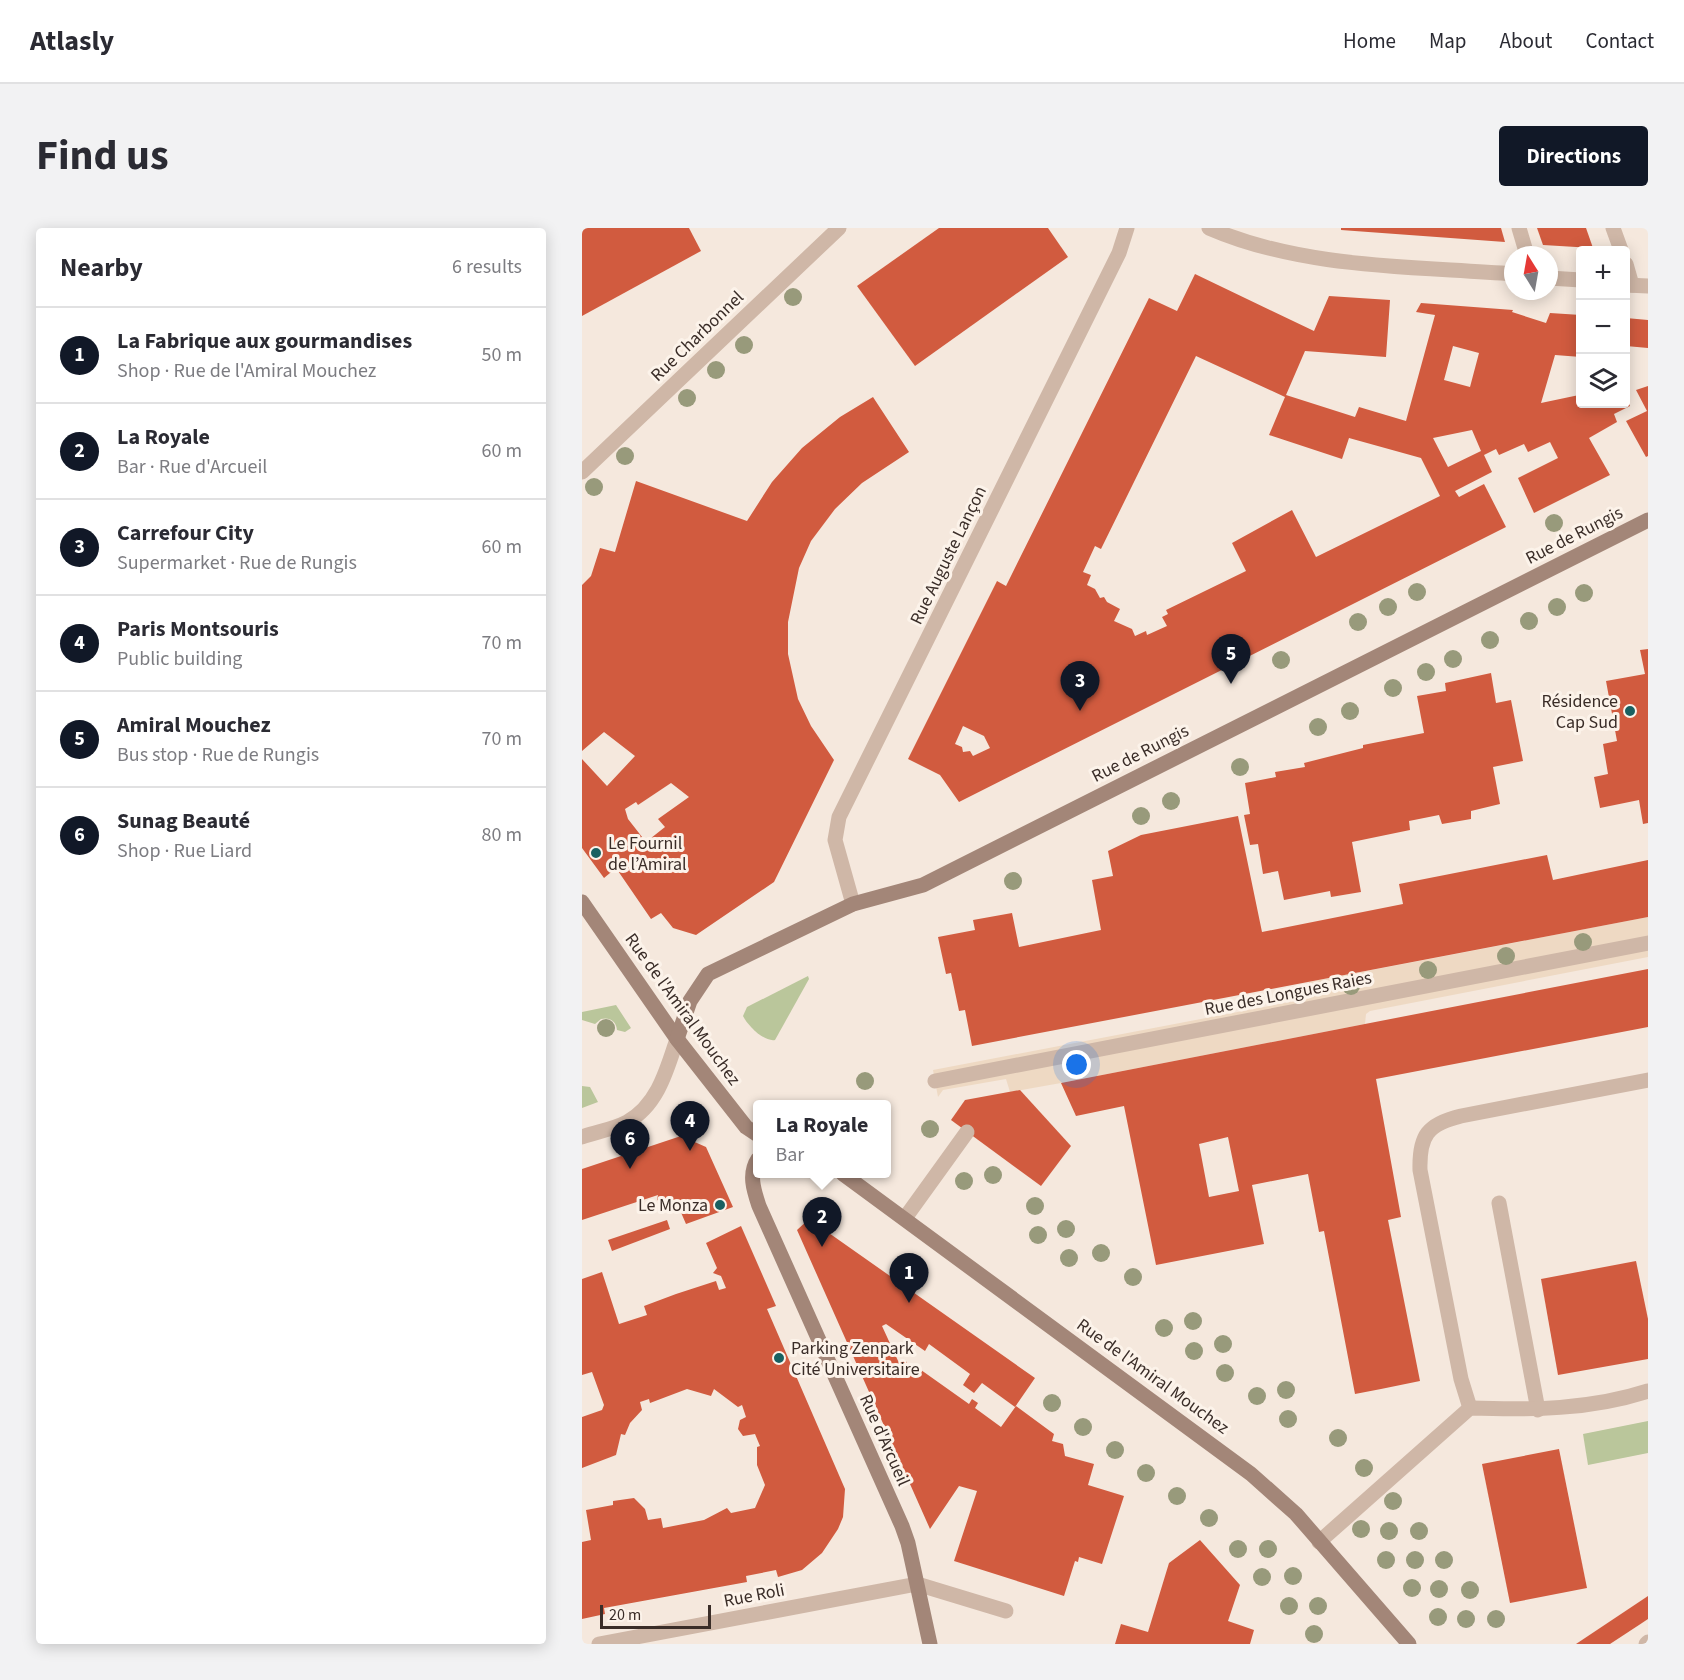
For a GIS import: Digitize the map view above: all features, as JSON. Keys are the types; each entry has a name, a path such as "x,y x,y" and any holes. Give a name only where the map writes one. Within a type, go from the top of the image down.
{"street":[{"name":"Rue Charbonnel","path":"582,472 839,228"},
{"name":"Rue Auguste Lançon","path":"853,903 835,840 839,817 1119,254 1127,228"},
{"path":"1209,228 1273,250 1313,258 1504,273"},
{"path":"1519,228 1524,246"},
{"path":"1613,228 1620,246"},
{"path":"1558,279 1576,280"},
{"path":"1630,285 1648,286"},
{"name":"Rue de Rungis","path":"678,1039 690,1001 708,974 853,903 923,885 1648,520"},
{"name":"Rue de l'Amiral Mouchez","path":"582,902 678,1039 746,1127 753,1132"},
{"name":"Rue des Longues Raies","path":"935,1081 1648,943"},
{"path":"582,1137 628,1122 642,1109 660,1090 678,1039"},
{"path":"1470,1408 1461,1379 1420,1170 1419,1151 1427,1132 1439,1122 1461,1116 1648,1080"},
{"path":"904,1218 967,1132"},
{"name":"Rue d'Arcueil","path":"753,1175 752,1185 759,1206 902,1526 930,1644"},
{"name":"Rue de l'Amiral Mouchez","path":"850,1178 1212,1442 1296,1514 1409,1644"},
{"path":"1499,1203 1538,1410"},
{"path":"1319,1542 1470,1408 1538,1410 1570,1408 1648,1391"},
{"path":"917,1584 1006,1611"},
{"name":"Rue Roli","path":"599,1644 917,1584"}],"green space":[{"path":"808,976 809,979 775,1040 761,1036 743,1016 747,1007"},
{"path":"616,1005 631,1028 625,1032 617,1030 610,1019 601,1019 595,1024 582,1020 582,1012"},
{"path":"582,1086 590,1087 598,1102 582,1108"},
{"path":"1648,1421 1648,1453 1588,1465 1583,1434"}],"shaded area":[{"path":"1648,917 1648,957 1370,1011 1366,1014 1365,1024 1010,1092 1006,1079 943,1090 938,1097 933,1070 1311,998 1309,982"}],"building":[{"path":"582,228 689,228 701,251 582,316"},
{"path":"939,228 1048,228 1068,257 915,366 857,286"},
{"path":"1341,228 1501,228 1505,242 1341,230"},
{"path":"1537,228 1586,228 1592,246 1576,247 1543,245"},
{"path":"1195,274 1314,331 1329,296 1390,300 1386,357 1305,351 1286,395 1355,417 1359,407 1406,421 1435,315 1416,312 1421,303 1513,310 1512,312 1546,323 1550,313 1576,315 1576,357 1555,355 1541,403 1576,396 1576,408 1626,408 1614,414 1617,422 1589,438 1610,475 1534,513 1518,478 1558,458 1550,442 1528,452 1524,444 1499,455 1496,449 1484,455 1492,472 1455,491 1459,497 1484,484 1506,527 959,802 940,775 908,759 997,581 1006,586 1149,298 1177,311","holes":["1453,346 1479,353 1470,387 1444,380","1196,356 1285,397 1269,435 1342,459 1349,438 1421,458 1440,496 1316,557 1292,510 1232,543 1246,571 1166,610 1168,614 1162,617 1167,626 1147,635 1146,631 1135,636 1132,629 1114,621 1120,609 1107,602 1104,597 1100,598 1095,589 1087,585 1091,575 1083,572 1095,546 1101,549","1472,430 1481,451 1448,467 1433,438","963,726 984,736 990,748 973,756 970,751 963,752 962,747 955,744"]},
{"path":"1630,318 1648,320 1648,348 1630,346"},
{"path":"1648,386 1648,456 1646,457 1626,421 1647,411 1636,390"},
{"path":"873,397 909,452 862,483 835,509 811,541 799,568 788,622 788,654 798,699 811,726 834,760 774,882 696,935 673,928 661,913 651,919 616,868 604,878 582,848 582,759 607,786 635,756 604,732 582,751 582,585 591,576 600,548 615,552 636,481 747,521 772,482 802,448 840,417","holes":["671,783 689,797 658,819 665,827 646,842 628,819 625,809 636,802 638,805"]},
{"name":"Résidence Cap Sud","path":"1648,649 1648,823 1643,824 1639,800 1600,808 1594,777 1608,774 1603,744 1617,741 1606,681 1645,674 1640,650"},
{"path":"1491,673 1496,703 1511,700 1523,761 1493,767 1500,804 1471,811 1471,819 1442,824 1439,815 1409,821 1410,830 1352,842 1361,892 1331,897 1330,891 1284,900 1278,871 1263,874 1258,844 1250,845 1244,815 1250,814 1245,783 1276,777 1275,772 1305,767 1304,763 1363,748 1363,745 1424,733 1417,696 1446,691 1445,683"},
{"path":"1238,816 1262,932 1403,904 1399,884 1547,855 1553,880 1648,860 1648,917 972,1046 965,1010 959,1011 951,973 946,974 938,937 975,930 973,920 1012,913 1019,947 1101,930 1092,880 1113,876 1108,851 1141,835"},
{"path":"1648,969 1648,1027 1376,1079 1401,1217 1388,1220 1420,1381 1381,1389 1355,1394 1324,1231 1319,1232 1308,1174 1252,1185 1264,1244 1156,1265 1124,1106 1076,1116 1061,1083","holes":["1228,1137 1239,1191 1209,1197 1199,1144"]},
{"path":"1020,1090 1071,1146 1041,1186 951,1120 965,1100"},
{"path":"681,1136 706,1147 733,1207 686,1224 676,1201 667,1198 665,1203 657,1200 658,1195 582,1220 582,1169"},
{"path":"809,1219 1035,1378 1015,1407 982,1383 974,1393 963,1385 970,1374 929,1344 925,1351 886,1324 882,1326 899,1363 906,1361 910,1370 914,1365 969,1404 972,1399 978,1403 975,1408 1001,1427 1016,1406 1054,1434 1052,1441 1063,1444 1065,1456 1094,1464 1088,1485 1124,1496 1102,1564 1079,1557 1078,1562 1075,1561 1064,1596 954,1561 977,1491 959,1486 930,1529 797,1230"},
{"path":"667,1220 670,1229 612,1251 608,1240"},
{"path":"741,1226 776,1306 767,1309 845,1489 843,1517 822,1553 802,1570 778,1577 776,1570 746,1576 747,1582 604,1608 605,1614 582,1619 582,1542 591,1540 586,1510 613,1505 613,1501 634,1498 645,1509 648,1520 661,1518 663,1528 704,1520 727,1508 731,1513 755,1508 765,1485 757,1465 757,1447 760,1446 755,1434 743,1436 738,1429 740,1420 746,1417 742,1405 738,1407 714,1389 711,1396 687,1389 650,1403 649,1399 640,1402 642,1410 630,1423 625,1435 621,1434 616,1455 582,1468 582,1417 602,1410 604,1405 592,1372 582,1375 582,1279 602,1272 619,1324 647,1315 644,1306 676,1294 716,1281 719,1290 726,1288 721,1276 713,1273 717,1268 706,1243"},
{"path":"1636,1261 1648,1319 1648,1359 1558,1375 1541,1279"},
{"path":"1559,1449 1587,1588 1510,1603 1482,1464"},
{"path":"1200,1540 1240,1585 1228,1621 1254,1630 1250,1644 1115,1644 1121,1624 1148,1632 1169,1563"},
{"path":"1648,1596 1648,1619 1639,1625 1610,1644 1576,1644"}],"place":[{"name":"Amiral Mouchez","path":"1231,684"},
{"name":"Carrefour City","path":"1080,711"},
{"name":"Résidence Cap Sud","path":"1630,711"},
{"name":"Le Fournil de l’Amiral","path":"596,853"},
{"name":"Paris Montsouris","path":"690,1151"},
{"name":"Sunag Beauté","path":"630,1169"},
{"name":"Le Monza","path":"720,1205"},
{"name":"La Royale","path":"822,1247"},
{"name":"La Fabrique aux gourmandises","path":"909,1303"},
{"name":"Parking Zenpark Cité Universitaire","path":"779,1358"}]}
